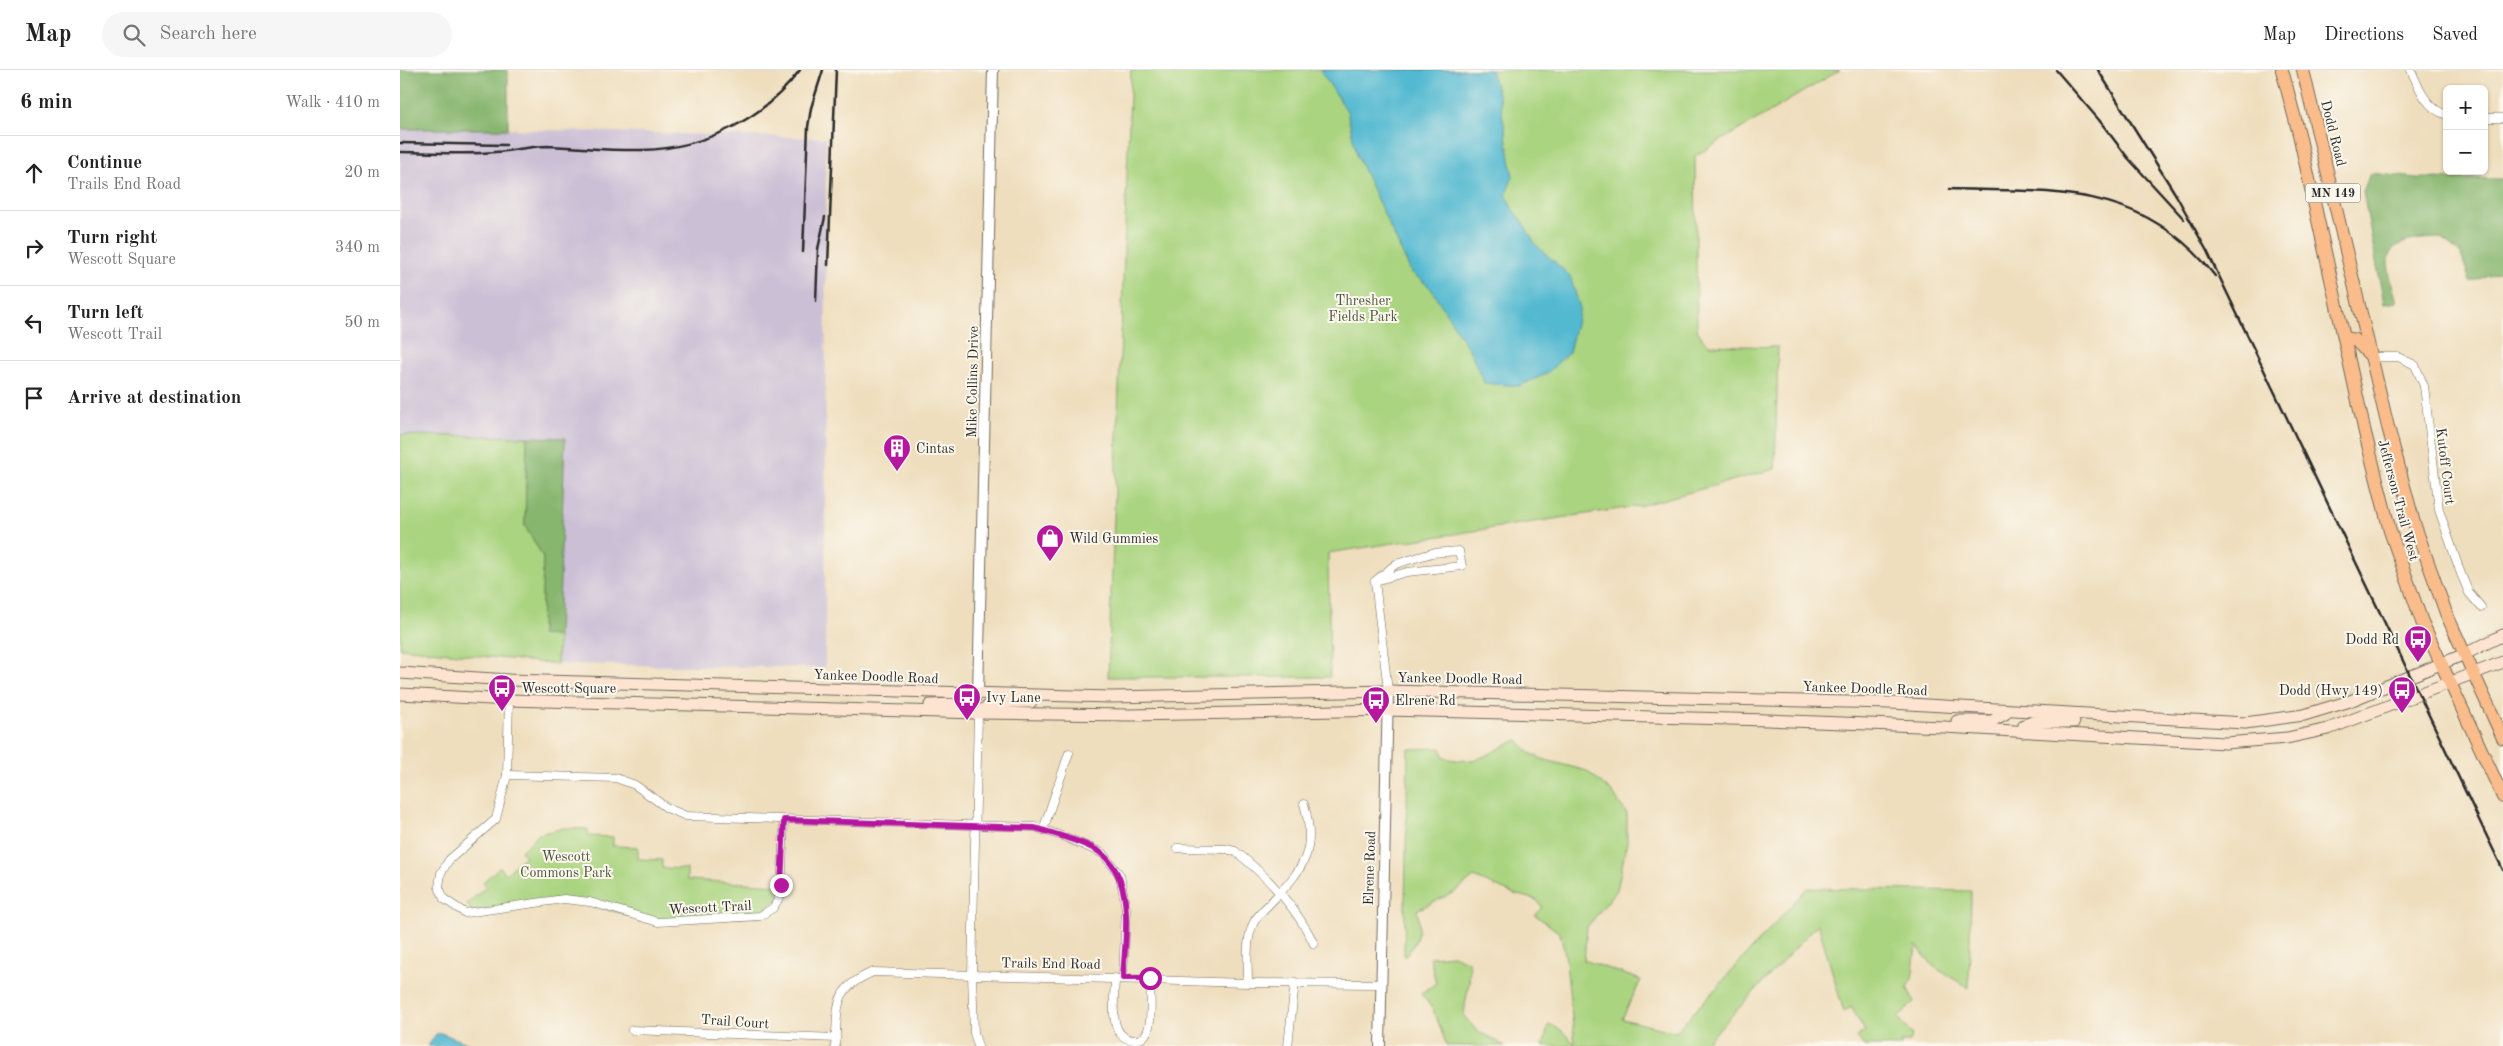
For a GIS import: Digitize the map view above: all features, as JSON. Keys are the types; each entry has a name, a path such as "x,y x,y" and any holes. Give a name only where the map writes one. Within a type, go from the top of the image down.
{"main road":[{"name":"Jefferson Trail West","path":"2282,70 2390,531 2406,580 2449,683 2503,797"},
{"name":"Dodd Road","path":"2303,70 2356,292"},
{"name":"Jefferson Trail West","path":"2356,292 2419,539 2446,613 2503,738"},
{"path":"2344,338 2355,340 2372,357"},
{"name":"Yankee Doodle Road","path":"400,674 509,680 1111,697 1388,691 1891,703 2197,722 2245,723 2304,715 2350,701 2465,654 2503,635"},
{"path":"400,694 509,700 1131,716 1388,710 1836,723 2204,742 2265,741 2328,729 2503,662"},
{"path":"800,708 840,703 956,704 978,694"},
{"path":"978,713 985,707 994,704 1071,702 1111,697"},
{"path":"1836,723 1840,717 1988,721 2001,718 2006,710"},
{"path":"2023,732 2024,725 2033,722 2190,726 2197,722"}],"street":[{"name":"Mike Collins Drive","path":"978,694 993,70"},
{"path":"2411,70 2425,100 2443,114"},
{"path":"2488,118 2503,118"},
{"name":"Kutoff Court","path":"2372,357 2398,357 2416,365 2424,386 2439,510 2469,593 2480,607"},
{"path":"1460,551 1462,566 1407,572 1375,581 1396,564 1432,553 1460,551"},
{"path":"1375,581 1388,691"},
{"name":"Elrene Road","path":"1380,1046 1388,691"},
{"path":"509,700 507,774 616,778 636,785 667,808 686,816 1035,828 1102,853 1120,875 1126,909 1115,1024 1118,1033 1129,1040 1140,1040 1147,1034 1149,1026 1150,978"},
{"path":"978,713 972,974 974,1033 978,1046"},
{"path":"1043,830 1069,753"},
{"name":"Wescott Trail","path":"507,774 496,819 449,860 441,872 440,887 444,899 465,913 564,899 590,902 658,922 760,916 774,908 781,895 784,820"},
{"path":"1248,983 1248,941 1254,921 1302,867 1309,847 1309,821 1304,804"},
{"path":"1177,848 1226,849 1235,851 1280,892 1303,920 1314,944"},
{"name":"Trails End Road","path":"836,1042 836,1014 841,995 854,980 873,972 1150,978 1248,983 1380,984"},
{"path":"1288,1046 1295,982"},
{"name":"Trail Court","path":"632,1030 836,1042"}],"shaded area":[{"path":"400,129 508,129 826,138 825,668 557,664 565,438 400,435"}],"green space":[{"path":"400,70 508,70 508,129 400,129"},
{"name":"Thresher Fields Park","path":"1131,70 1840,70 1695,156 1697,330 1709,345 1778,347 1775,469 1639,506 1328,553 1330,677 1108,677"},
{"path":"2370,173 2417,178 2503,179 2503,271 2470,282 2461,254 2440,238 2402,243 2391,252 2388,259 2397,302 2384,304 2363,192"},
{"path":"400,435 527,437 525,526 543,557 541,635 558,636 557,664 400,648"},
{"path":"527,437 565,438 558,636 541,635 543,557 525,526"},
{"path":"1518,740 1530,753 1542,759 1587,771 1611,791 1627,814 1627,842 1617,890 1587,927 1584,960 1641,980 1622,1019 1676,1032 1807,888 1971,891 1969,988 1934,967 1916,945 1912,979 1907,987 1914,1002 1898,1017 1912,1035 1910,1042 1901,1042 1901,1046 1864,1046 1857,1037 1865,1031 1851,1007 1844,1012 1818,924 1703,1046 1543,1046 1549,1024 1561,1030 1575,1044 1565,954 1560,933 1535,915 1542,907 1537,900 1514,894 1474,877 1455,892 1417,910 1418,935 1413,946 1404,957 1408,749 1441,748 1444,758 1467,760 1483,757"},
{"name":"Wescott Commons Park","path":"564,828 588,829 588,836 613,837 613,846 638,847 638,859 662,860 662,868 687,869 687,880 781,885 781,895 760,916 658,922 564,899 472,912 467,904 486,887 483,882 500,867 506,874 525,856 521,851 539,834"},
{"path":"1453,955 1469,962 1470,976 1464,1016 1476,1030 1505,1046 1447,1046 1433,1009 1421,994 1436,983 1430,957"}],"water":[{"path":"1320,70 1491,70 1500,101 1513,176 1506,194 1512,209 1522,221 1536,245 1570,276 1580,308 1569,352 1546,374 1519,386 1484,383 1471,353 1430,287 1411,272 1357,156 1347,111"},
{"path":"441,1033 475,1046 428,1046 436,1034"}],"railway":[{"path":"400,152 483,153 548,146 643,150 688,144 710,137 750,117 785,88 800,70"},
{"path":"803,252 808,127 811,108 823,70"},
{"path":"828,265 836,70"},
{"path":"2056,70 2099,120 2128,158 2184,219"},
{"path":"2098,70 2176,195 2207,251 2503,870"},
{"path":"400,143 506,145"},
{"path":"1949,189 2061,193 2095,199 2127,208 2158,224 2187,246 2215,276"},
{"path":"816,301 818,249 825,217"}],"place":[{"name":"Cintas","path":"897,472"},
{"name":"Wild Gummies","path":"1050,562"},
{"name":"Dodd Rd","path":"2418,663"},
{"name":"Wescott Square","path":"502,712"},
{"name":"Dodd (Hwy 149)","path":"2402,714"},
{"name":"Ivy Lane","path":"967,721"},
{"name":"Elrene Rd","path":"1376,724"}],"route":[{"path":"781,885 784,820 1035,828 1065,837 1102,853 1120,875 1126,909 1123,978 1150,978"}]}
